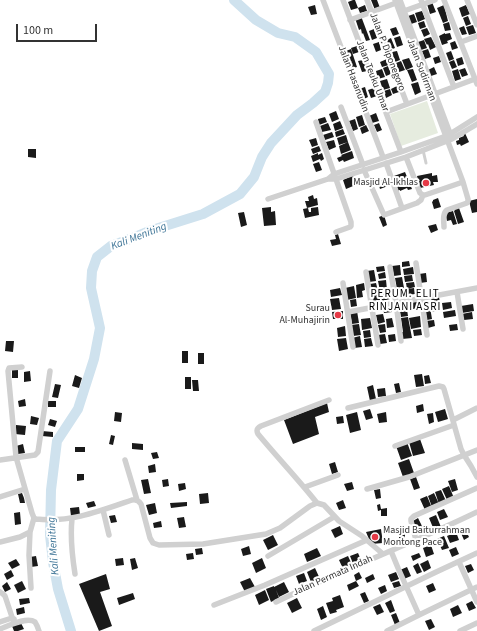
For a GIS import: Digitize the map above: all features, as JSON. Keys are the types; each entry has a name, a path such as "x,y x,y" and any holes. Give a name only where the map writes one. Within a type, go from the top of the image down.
{"street":[{"name":"Jalan Hasanudin","path":"323,0 402,208"},
{"name":"Jalan Teuku Umar","path":"343,0 401,152"},
{"name":"Jalan P. Diponegoro","path":"368,0 407,104"},
{"path":"404,11 422,2 435,0"},
{"path":"386,112 454,87 476,82 444,0"},
{"path":"468,0 477,25"},
{"path":"350,20 397,1 404,11 433,95"},
{"name":"Jalan Sudirman","path":"397,1 449,137 468,201 467,203 445,212 444,227"},
{"path":"422,2 454,87"},
{"path":"460,42 477,36"},
{"path":"341,107 382,214 385,215 419,202 422,195 463,182"},
{"path":"268,199 384,160 401,152 449,137 477,117"},
{"path":"316,122 351,224 350,227 336,232"},
{"path":"384,160 406,157 477,124"},
{"path":"406,157 422,195"},
{"path":"416,263 427,335"},
{"path":"390,267 401,341"},
{"path":"366,272 378,345"},
{"path":"343,283 353,347"},
{"path":"348,312 477,288"},
{"path":"457,292 462,329"},
{"path":"22,367 9,368 8,371 16,458 32,513 36,519"},
{"path":"0,460 35,455 38,452 50,371"},
{"path":"348,408 441,386 444,388 461,449 477,477"},
{"path":"317,503 305,487 258,434 257,428 329,400"},
{"path":"395,446 454,423 477,408"},
{"path":"367,489 409,477 477,450"},
{"path":"125,460 137,500 141,504 153,543 159,545 203,544 266,534 280,528 310,506 317,503 324,505 334,517 367,540 383,554"},
{"path":"305,487 338,475"},
{"path":"416,540 412,521 414,516 477,488"},
{"path":"0,497 25,490"},
{"path":"36,519 71,519 132,500 137,500"},
{"path":"103,510 109,535"},
{"name":"Jalan Permata Indah","path":"276,602 306,587 477,512"},
{"path":"268,556 334,517"},
{"path":"31,588 29,555 30,532 36,519"},
{"path":"71,519 71,544 75,574"},
{"path":"0,542 20,537 30,532"},
{"path":"214,605 367,540"},
{"path":"391,551 419,615"},
{"path":"314,631 477,554"},
{"path":"459,562 474,588 477,602"},
{"path":"387,631 474,588"},
{"path":"0,592 5,596 15,621"},
{"path":"0,629 15,621"},
{"path":"0,622 32,621 37,625 39,631"},
{"path":"460,631 477,623"}],"lane":[{"path":"423,150 426,163"}],"shaded area":[{"path":"427,101 438,133 401,146 390,114"}],"building":[{"path":"355,0 358,8 351,10 348,2"},
{"path":"371,0 377,0 380,8 375,10"},
{"path":"432,2 436,12 430,14 427,4"},
{"path":"315,5 317,14 311,15 308,7"},
{"path":"365,5 367,11 360,13 358,8"},
{"path":"444,5 448,21 443,23 437,8"},
{"path":"466,5 470,14 462,17 459,8"},
{"path":"422,11 425,19 418,22 415,13"},
{"path":"414,14 417,22 411,24 408,16"},
{"path":"361,16 370,40 366,41 361,29 359,30 355,18"},
{"path":"468,16 471,24 466,26 463,18"},
{"path":"424,21 426,27 420,29 418,23"},
{"path":"449,22 451,30 445,31 443,24"},
{"path":"473,25 476,33 469,35 466,27"},
{"path":"464,26 467,34 462,35 459,28"},
{"path":"396,27 399,34 393,36 390,29"},
{"path":"427,28 430,34 424,37 421,30"},
{"path":"374,29 377,38 372,40 369,31"},
{"path":"445,33 450,33 452,39 447,41 448,43 442,45 439,36"},
{"path":"400,36 403,45 397,47 394,38"},
{"path":"431,37 436,47 430,50 424,39"},
{"path":"391,38 395,48 390,50 387,40"},
{"path":"424,40 427,48 421,50 418,42"},
{"path":"455,41 458,48 452,50 450,43"},
{"path":"379,42 381,50 376,52 373,44"},
{"path":"357,46 359,52 353,54 351,48"},
{"path":"351,49 357,67 350,69 348,62 350,61 346,51"},
{"path":"428,49 431,57 425,59 422,51"},
{"path":"397,51 400,60 395,62 392,52"},
{"path":"451,51 454,59 449,61 446,53"},
{"path":"439,56 441,62 435,64 433,58"},
{"path":"462,57 464,64 458,66 456,59"},
{"path":"409,58 413,67 406,70 402,60"},
{"path":"387,59 389,65 382,67 380,62"},
{"path":"363,60 368,71 362,72 358,61"},
{"path":"454,60 457,67 452,69 449,62"},
{"path":"401,61 405,70 399,72 396,63"},
{"path":"388,66 391,74 386,76 383,68"},
{"path":"434,67 437,74 431,76 428,70"},
{"path":"465,68 468,75 462,77 459,70"},
{"path":"382,69 385,77 378,79 376,71"},
{"path":"413,69 417,80 412,82 407,70"},
{"path":"458,69 461,79 455,81 452,71"},
{"path":"387,79 390,88 383,90 380,81"},
{"path":"418,82 421,92 415,95 411,84"},
{"path":"397,86 399,92 393,94 391,89"},
{"path":"365,87 368,97 364,99 362,92 359,89"},
{"path":"374,88 377,96 371,98 368,90"},
{"path":"390,89 392,95 386,98 384,91"},
{"path":"336,111 339,119 332,122 329,114"},
{"path":"376,113 379,121 372,123 369,116"},
{"path":"362,115 365,125 359,127 356,117"},
{"path":"325,117 327,122 319,125 318,119"},
{"path":"355,119 358,129 353,131 349,121"},
{"path":"340,121 343,128 335,131 333,124"},
{"path":"328,123 331,130 322,132 320,126"},
{"path":"379,123 382,130 377,132 374,125"},
{"path":"366,125 369,131 362,134 360,128"},
{"path":"343,129 345,134 336,137 335,132"},
{"path":"332,132 334,137 325,140 323,135"},
{"path":"465,133 469,142 461,146 460,144 457,145 456,141 464,136 463,134"},
{"path":"346,135 348,142 339,145 337,138"},
{"path":"316,138 318,145 312,147 309,140"},
{"path":"334,140 336,147 329,150 326,142"},
{"path":"348,142 351,150 341,154 339,146"},
{"path":"319,146 321,151 313,154 311,149"},
{"path":"28,149 36,149 36,158 28,157"},
{"path":"352,151 354,158 344,162 343,160 339,162 337,158"},
{"path":"318,153 318,155 322,153 324,159 313,162 311,156"},
{"path":"319,162 322,170 316,172 313,164"},
{"path":"405,172 412,189 408,190 407,188 396,191 391,179 395,177 394,176"},
{"path":"432,173 432,176 437,175 438,182 433,182 434,185 420,188 417,176"},
{"path":"354,175 358,184 346,189 343,180"},
{"path":"385,179 388,186 380,189 378,182"},
{"path":"313,195 314,199 317,198 318,205 307,208 305,201 309,201 308,197"},
{"path":"438,198 441,207 434,209 432,202"},
{"path":"477,199 477,212 472,213 469,201"},
{"path":"271,207 271,212 275,211 276,225 264,226 262,208"},
{"path":"318,207 319,215 305,218 303,209 308,208 309,212 311,212 311,208"},
{"path":"459,208 464,222 458,224 454,211 455,209"},
{"path":"453,211 457,224 453,225 451,220 447,221 445,213"},
{"path":"244,212 247,225 241,227 238,213"},
{"path":"384,215 387,225 383,227 379,217"},
{"path":"436,224 438,230 431,233 428,226"},
{"path":"338,234 341,244 332,246 330,240 336,239 335,235"},
{"path":"409,261 410,266 402,267 402,262"},
{"path":"400,265 401,275 394,276 392,266"},
{"path":"384,266 385,271 377,272 376,267"},
{"path":"413,267 414,274 404,275 403,269"},
{"path":"374,270 376,281 369,282 367,271"},
{"path":"385,272 386,278 379,279 378,274"},
{"path":"426,273 427,282 420,283 419,274"},
{"path":"412,275 413,281 405,282 404,276"},
{"path":"402,277 404,288 397,289 395,278"},
{"path":"386,280 387,290 380,291 378,281"},
{"path":"414,282 415,287 407,289 406,283"},
{"path":"364,283 365,290 362,291 363,297 357,298 356,285"},
{"path":"376,283 378,291 372,292 370,284"},
{"path":"354,286 356,298 347,300 345,288"},
{"path":"340,288 342,295 331,297 330,290"},
{"path":"414,288 415,294 408,295 407,289"},
{"path":"404,289 405,296 396,297 395,290"},
{"path":"389,292 390,299 382,301 381,294"},
{"path":"379,293 380,300 373,301 372,294"},
{"path":"439,297 440,303 432,304 431,298"},
{"path":"339,298 341,309 332,310 330,299"},
{"path":"356,299 357,306 351,307 350,300"},
{"path":"417,301 418,308 409,310 408,303"},
{"path":"451,302 452,308 443,310 442,303"},
{"path":"406,303 408,316 401,317 399,305"},
{"path":"439,304 440,310 432,312 431,306"},
{"path":"473,304 474,311 462,313 461,306"},
{"path":"391,306 392,312 384,313 383,308"},
{"path":"430,307 432,319 427,320 425,308"},
{"path":"455,310 456,316 444,318 443,312"},
{"name":"Surau Al-Muhajirin","path":"343,311 343,319 333,319 332,312"},
{"path":"357,311 359,323 352,324 350,312"},
{"path":"472,312 473,319 464,320 462,314"},
{"path":"383,314 385,322 378,324 376,315"},
{"path":"420,316 421,327 411,329 409,318"},
{"path":"408,317 412,338 402,339 401,332 403,332 401,318"},
{"path":"370,318 372,328 362,330 361,319"},
{"path":"392,318 394,327 387,328 386,319"},
{"path":"434,320 435,326 428,328 426,321"},
{"path":"359,324 361,335 353,336 351,325"},
{"path":"385,324 386,332 380,333 378,325"},
{"path":"457,324 458,330 450,331 449,325"},
{"path":"345,326 346,336 338,337 337,328"},
{"path":"421,329 422,335 414,336 413,330"},
{"path":"370,330 371,337 364,338 363,331"},
{"path":"385,334 387,343 380,344 378,335"},
{"path":"395,334 396,341 389,342 388,335"},
{"path":"360,336 362,347 354,348 352,338"},
{"path":"346,338 348,349 339,351 337,339"},
{"path":"371,338 373,346 365,347 364,339"},
{"path":"6,341 14,341 13,352 5,351"},
{"path":"182,351 188,351 188,363 182,363"},
{"path":"198,353 204,353 204,364 198,364"},
{"path":"12,370 18,370 18,378 12,378"},
{"path":"30,371 31,381 24,382 24,372"},
{"path":"422,374 424,386 416,387 414,375"},
{"path":"75,375 82,378 79,388 72,386"},
{"path":"429,375 431,383 425,384 424,376"},
{"path":"185,377 191,377 191,389 185,389"},
{"path":"192,380 198,380 199,391 193,391"},
{"path":"399,383 401,392 396,393 394,384"},
{"path":"55,384 61,385 58,398 52,397"},
{"path":"373,385 376,399 370,401 367,387"},
{"path":"385,388 386,396 378,397 377,389"},
{"path":"25,399 26,406 19,407 18,401"},
{"path":"48,401 56,401 56,407 48,407"},
{"path":"327,403 329,412 315,417 319,434 293,444 284,420"},
{"path":"423,404 424,411 417,413 416,406"},
{"path":"370,409 373,418 366,420 363,411"},
{"path":"445,409 448,419 438,422 435,412"},
{"path":"115,412 122,413 121,422 114,421"},
{"path":"357,412 361,430 350,433 346,415"},
{"path":"386,412 387,422 379,423 377,414"},
{"path":"433,413 434,422 429,424 427,414"},
{"path":"31,416 39,418 37,425 30,424"},
{"path":"343,416 344,423 337,424 336,417"},
{"path":"50,419 57,421 55,427 48,425"},
{"path":"16,425 26,426 25,435 15,434"},
{"path":"42,431 53,432 53,437 42,436"},
{"path":"111,435 115,436 113,445 109,444"},
{"path":"420,439 425,453 413,456 409,442"},
{"path":"407,442 412,456 401,460 396,446"},
{"path":"132,443 143,444 143,450 132,449"},
{"path":"23,444 25,453 18,454 16,446"},
{"path":"75,447 85,447 85,452 75,452"},
{"path":"157,452 159,458 153,459 151,453"},
{"path":"409,459 414,473 403,477 398,463"},
{"path":"335,462 338,472 332,474 329,464"},
{"path":"155,464 156,472 149,473 148,466"},
{"path":"77,474 84,474 84,480 77,481"},
{"path":"416,477 420,488 414,490 410,479"},
{"path":"148,479 151,493 144,494 141,480"},
{"path":"168,479 169,486 163,487 162,480"},
{"path":"455,479 458,490 452,492 448,481"},
{"path":"352,482 354,489 347,491 344,484"},
{"path":"185,483 186,489 179,491 178,484"},
{"path":"449,486 454,498 447,500 442,489"},
{"path":"380,489 381,498 376,499 374,490"},
{"path":"441,490 446,501 439,504 435,492"},
{"path":"22,493 25,503 20,503 18,494"},
{"path":"208,493 209,503 200,504 199,494"},
{"path":"434,493 439,504 432,507 428,496"},
{"path":"427,496 432,508 425,510 420,499"},
{"path":"343,500 346,508 339,510 336,503"},
{"path":"94,501 96,506 88,508 86,503"},
{"path":"187,502 187,506 171,508 170,503"},
{"path":"155,503 157,513 149,515 146,505"},
{"path":"380,504 381,509 387,508 387,516 381,516 381,510 378,511 377,505"},
{"path":"79,507 80,515 71,516 70,508"},
{"path":"444,509 448,517 440,520 437,512"},
{"path":"20,512 21,524 15,525 14,513"},
{"path":"115,515 117,522 111,523 109,516"},
{"path":"436,515 441,527 434,530 429,518"},
{"path":"184,517 186,527 179,528 177,518"},
{"path":"418,518 424,530 418,533 413,521"},
{"path":"161,521 162,527 154,528 153,523"},
{"path":"340,526 343,534 335,538 331,530"},
{"name":"Masjid Baiturrahman Montong Pace","path":"381,529 383,543 371,544 366,532"},
{"path":"465,529 469,537 464,540 460,531"},
{"path":"456,532 459,540 450,543 447,536"},
{"path":"399,534 405,534 405,543 399,543"},
{"path":"273,535 278,545 268,550 263,540"},
{"path":"444,536 449,548 442,550 437,539"},
{"path":"431,545 434,554 426,557 423,548"},
{"path":"249,546 251,554 243,556 241,549"},
{"path":"456,547 459,554 452,557 449,550"},
{"path":"202,548 203,554 196,555 195,549"},
{"path":"317,548 321,556 307,562 304,554"},
{"path":"193,553 194,559 187,560 186,554"},
{"path":"358,553 362,562 354,566 350,556"},
{"path":"419,553 421,557 413,561 411,556"},
{"path":"36,556 38,566 31,567 30,557"},
{"path":"348,556 353,567 344,571 339,560"},
{"path":"123,558 124,565 116,566 115,559"},
{"path":"135,558 138,568 132,570 130,559"},
{"path":"262,558 266,568 256,573 252,563"},
{"path":"16,559 20,565 12,569 8,563"},
{"path":"428,560 431,568 424,572 420,564"},
{"path":"418,563 422,572 417,574 413,566"},
{"path":"471,564 474,570 468,573 465,566"},
{"path":"407,567 411,576 404,579 400,570"},
{"path":"315,568 320,579 311,582 307,572"},
{"path":"11,570 14,576 7,580 4,574"},
{"path":"359,572 362,578 356,581 354,575"},
{"path":"396,572 399,579 391,582 388,575"},
{"path":"304,573 307,581 299,584 296,576"},
{"path":"106,574 110,589 100,592 112,626 99,631 79,584"},
{"path":"373,574 375,579 367,583 365,578"},
{"path":"250,578 255,587 245,592 240,582"},
{"path":"22,581 26,589 18,593 14,585"},
{"path":"356,581 359,586 349,591 347,585"},
{"path":"399,581 401,586 394,588 392,583"},
{"path":"7,582 11,589 5,592 2,586"},
{"path":"284,582 289,592 279,597 276,590 279,598 271,602 266,589"},
{"path":"433,583 436,590 429,593 426,586"},
{"path":"385,585 387,591 381,594 378,588"},
{"path":"265,590 269,600 259,605 255,595"},
{"path":"365,592 369,601 364,603 360,594"},
{"path":"133,593 135,599 119,605 117,598"},
{"path":"340,595 344,607 336,610 337,612 330,614 326,603 333,601 332,598"},
{"path":"29,598 30,603 20,605 19,599"},
{"path":"297,598 302,608 292,613 287,603"},
{"path":"391,600 395,611 390,613 385,603"},
{"path":"472,601 476,608 469,611 466,604"},
{"path":"380,604 384,612 377,615 373,607"},
{"path":"458,605 462,613 453,617 450,609"},
{"path":"323,606 327,617 321,620 317,609"},
{"path":"24,607 25,613 17,615 16,609"},
{"path":"396,613 400,623 395,625 391,615"},
{"path":"431,619 435,627 429,630 425,621"},
{"path":"21,623 24,629 14,631 12,626"}],"waterway":[{"name":"Kali Meniting","path":"71,631 58,589 53,562 50,535 51,490 57,441 78,409 94,359 100,328 91,288 92,271 97,257 111,246 149,231 203,214 240,194 254,177 262,157 271,143 297,115 325,92 328,83 329,74 316,52 295,37 278,33 256,20 234,0"}],"place":[{"name":"Masjid Al-Ikhlas","path":"426,183"},
{"name":"Surau Al-Muhajirin","path":"338,315"},
{"name":"Masjid Baiturrahman Montong Pace","path":"375,537"}],"district":[{"name":"PERUM. ELIT RINJANI ASRI","path":"405,301"}]}
